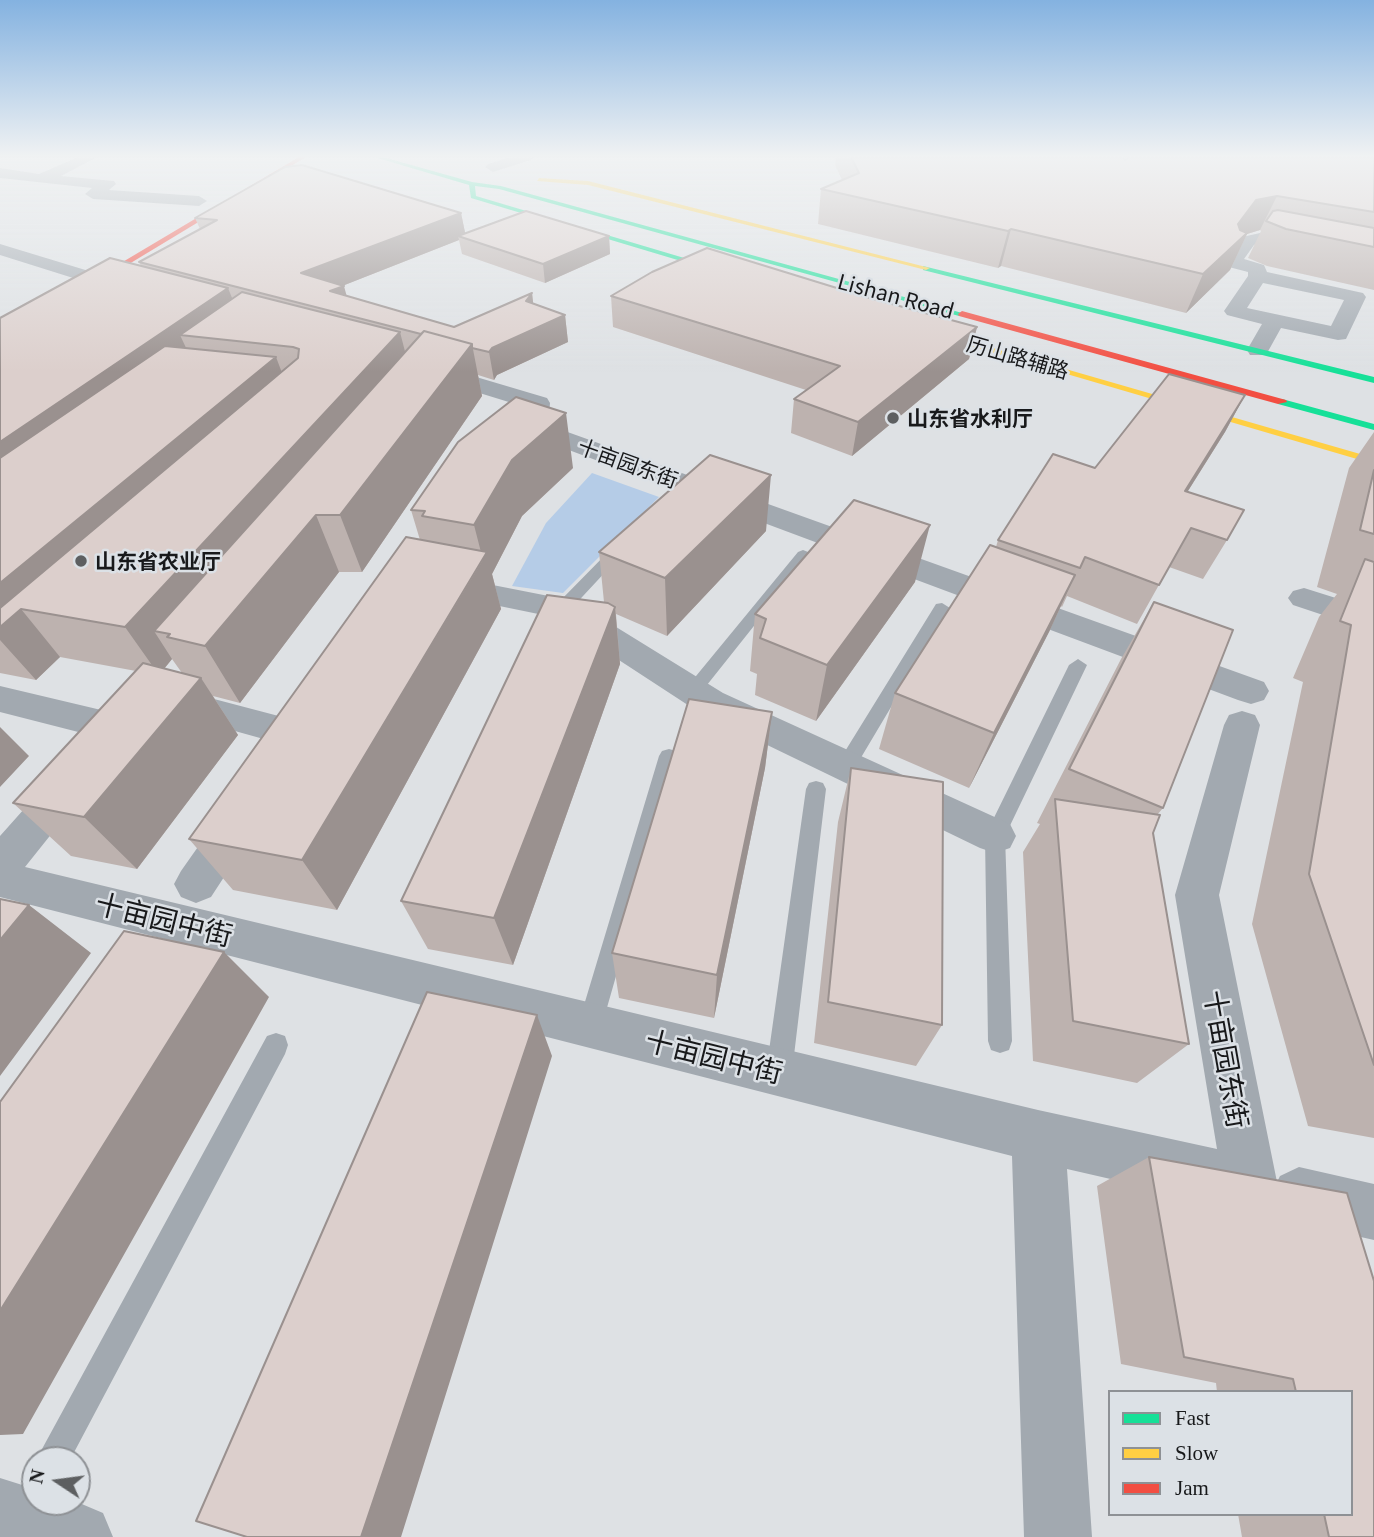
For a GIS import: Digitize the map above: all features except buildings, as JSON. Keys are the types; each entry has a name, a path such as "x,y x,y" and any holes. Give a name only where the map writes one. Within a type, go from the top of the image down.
{"main road":[{"path":"58,285 153,229"},
{"path":"0,339 185,229"},
{"path":"581,229 753,279"},
{"name":"Lishan Road","path":"651,229 1374,427"},
{"name":"Lishan Road","path":"702,229 917,285"},
{"path":"772,229 1374,380"},
{"name":"历山路辅路","path":"911,326 1374,461"}],"street":[{"path":"1258,276 1356,297 1338,334 1234,311 1258,276 1257,269 1233,262 1248,241 1260,238 1374,260"},
{"path":"0,249 148,294"},
{"path":"1258,350 1275,320"},
{"path":"410,397 418,367 538,403"},
{"path":"508,429 538,403"},
{"name":"十亩园东街","path":"538,403 534,429 1246,708 1197,895 1250,1184"},
{"path":"417,581 557,620 710,702 995,836"},
{"path":"1304,598 1374,621"},
{"path":"178,677 161,698 296,734"},
{"path":"0,699 118,728 0,866"},
{"path":"196,884 258,792"},
{"name":"十亩园中街","path":"0,879 1038,1136"},
{"path":"1058,1537 1038,1136 1374,1212"}],"lane":[{"path":"557,620 631,538"},
{"path":"693,691 803,555"},
{"path":"846,766 942,608"},
{"path":"1000,1041 995,836 1078,665"},
{"path":"590,1024 669,756"},
{"path":"779,1072 816,789"},
{"path":"60,1446 276,1045"}],"shaded area":[{"path":"592,473 659,497 563,593 512,586 546,523"}],"traffic: fast":[{"path":"581,229 734,274"},
{"path":"651,229 962,314"},
{"path":"926,268 1374,380"},
{"path":"1282,402 1374,427"}],"traffic: slow":[{"path":"770,229 926,268"},
{"path":"923,329 1374,461"}],"traffic: jam":[{"path":"0,339 184,229"},
{"path":"962,314 1282,402"}],"place":[{"name":"山东省水利厅","path":"893,418"},
{"name":"山东省农业厅","path":"81,561"}]}
